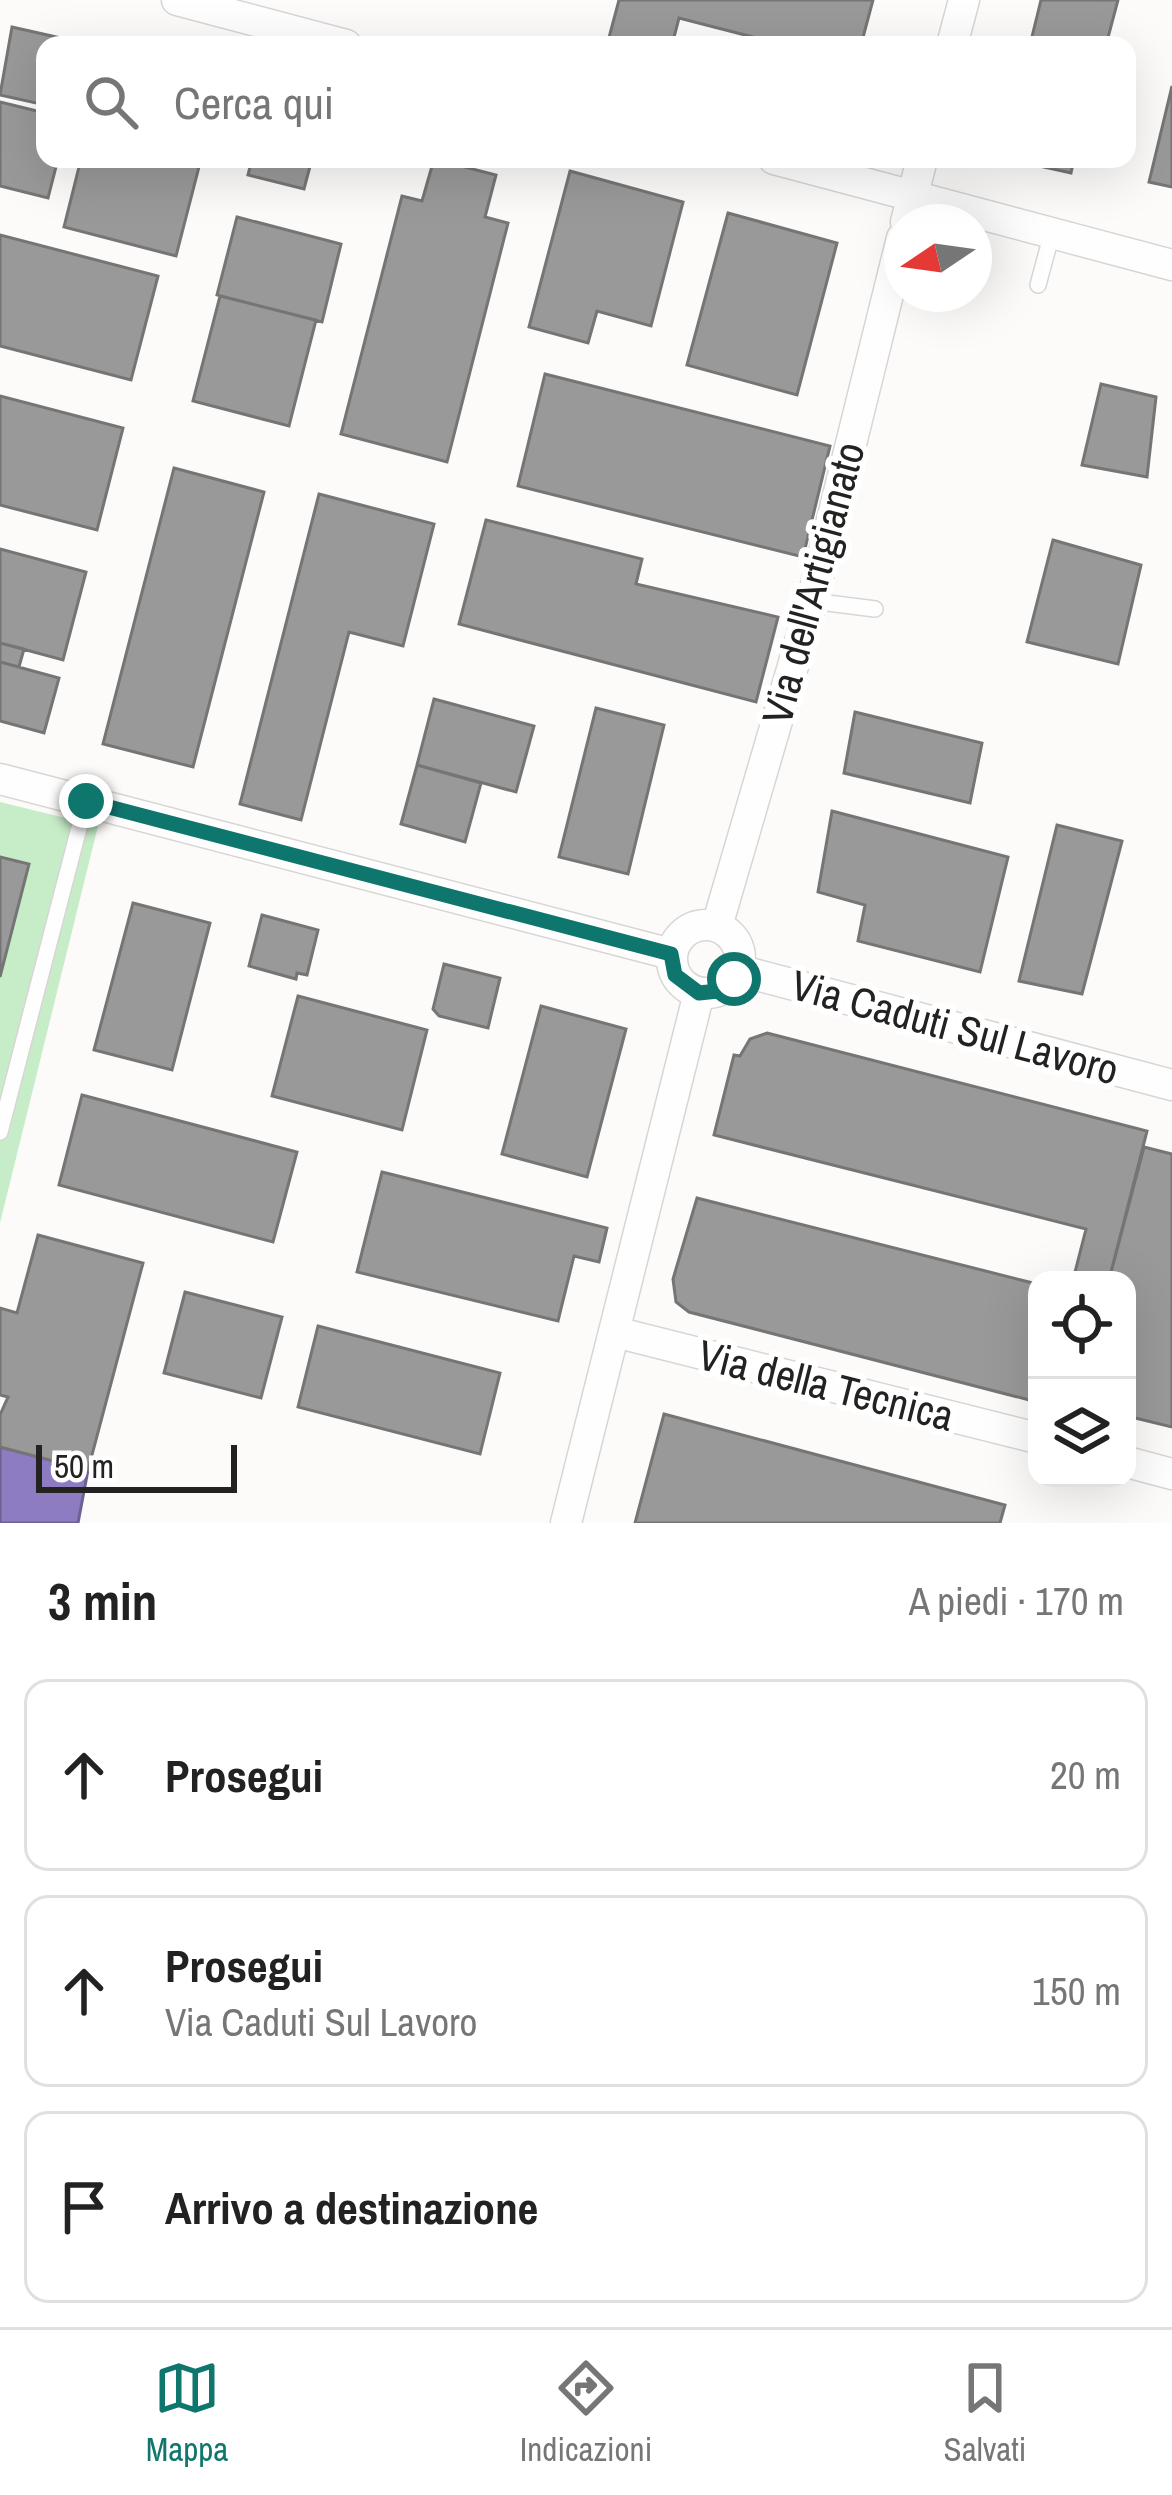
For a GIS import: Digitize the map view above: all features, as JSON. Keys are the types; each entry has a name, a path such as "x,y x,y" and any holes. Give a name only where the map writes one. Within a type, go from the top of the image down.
{"street":[{"path":"177,0 312,36"},
{"path":"954,36 964,0"},
{"path":"798,168 896,204"},
{"path":"910,204 920,168"},
{"path":"992,222 1052,232 1172,265"},
{"name":"Via dell'Artigianato","path":"717,926 812,601 884,311"},
{"path":"0,778 671,954"},
{"path":"717,926 739,948 739,970 728,986 699,993 675,975 671,954 688,929 717,926"},
{"name":"Via Caduti Sul Lavoro","path":"739,970 1172,1085"},
{"path":"566,1523 699,993"},
{"name":"Via della Tecnica","path":"615,1332 1028,1436"},
{"path":"1136,1464 1172,1474"}],"lane":[{"path":"1039,285 1052,232"},
{"path":"812,601 874,609"},
{"path":"0,1132 86,801"}],"green space":[{"path":"0,802 98,826 0,1223"}],"building: Uffici":[{"path":"0,1447 88,1470 78,1523 0,1523"}],"building: Industria":[{"path":"619,0 873,0 863,36 749,36 679,18 674,36 609,36"},
{"path":"1041,0 1118,0 1108,36 1032,36"},
{"path":"12,27 52,36 36,36 36,103 0,95"},
{"path":"1172,86 1172,187 1149,182"},
{"path":"0,102 36,111 36,168 56,168 48,198 0,186"},
{"path":"79,168 199,168 176,256 64,227"},
{"path":"250,168 310,168 304,189 248,175"},
{"path":"431,168 469,168 496,175 485,217 508,223 447,462 341,434 402,196 422,201"},
{"path":"570,171 683,202 651,326 597,311 588,343 529,327"},
{"path":"728,213 837,243 797,395 687,365"},
{"path":"237,217 341,244 322,322 217,295"},
{"path":"0,235 158,276 131,380 0,346"},
{"path":"220,296 316,320 289,426 193,401"},
{"path":"545,374 830,446 803,557 518,486"},
{"path":"1101,384 1156,397 1147,477 1082,465"},
{"path":"0,396 123,428 97,530 0,505"},
{"path":"174,468 264,492 193,767 103,744"},
{"path":"319,494 434,524 403,646 349,632 301,820 240,804"},
{"path":"486,520 642,559 636,584 778,617 756,702 459,624"},
{"path":"1053,540 1141,565 1118,664 1027,642"},
{"path":"0,549 86,572 63,660 0,643"},
{"path":"0,643 24,649 19,667 0,662"},
{"path":"0,662 59,678 44,733 0,721"},
{"path":"434,699 534,726 516,792 417,765"},
{"path":"596,708 664,725 628,874 559,857"},
{"path":"855,712 982,743 970,803 844,773"},
{"path":"417,765 481,783 465,842 401,824"},
{"path":"832,811 1008,857 980,972 858,941 865,905 818,892"},
{"path":"1057,825 1122,841 1082,994 1019,981"},
{"path":"0,857 29,864 0,977"},
{"path":"133,903 210,923 172,1070 94,1050"},
{"path":"262,915 318,930 307,975 297,973 296,979 249,966"},
{"path":"444,964 500,978 488,1028 439,1016 433,1009"},
{"path":"298,996 427,1030 402,1130 272,1096"},
{"path":"541,1006 626,1029 587,1177 502,1154"},
{"path":"767,1033 1147,1131 1111,1271 1075,1271 1086,1229 714,1135 734,1055 740,1056 750,1039"},
{"path":"82,1095 297,1152 273,1242 59,1185"},
{"path":"1144,1147 1172,1154 1172,1427 1136,1418 1136,1271 1111,1271"},
{"path":"382,1172 607,1228 599,1262 574,1256 558,1321 357,1272"},
{"path":"697,1198 1028,1282 1028,1400 689,1312 676,1302 673,1279"},
{"path":"38,1235 143,1263 88,1470 0,1447 0,1415 8,1397 0,1395 0,1308 17,1313"},
{"path":"185,1292 282,1317 261,1398 164,1373"},
{"path":"318,1326 500,1373 480,1454 298,1407"},
{"path":"664,1414 1005,1505 1000,1523 635,1523"}],"route":[{"path":"86,801 671,954 675,975 699,993 718,991 734,979"}]}
